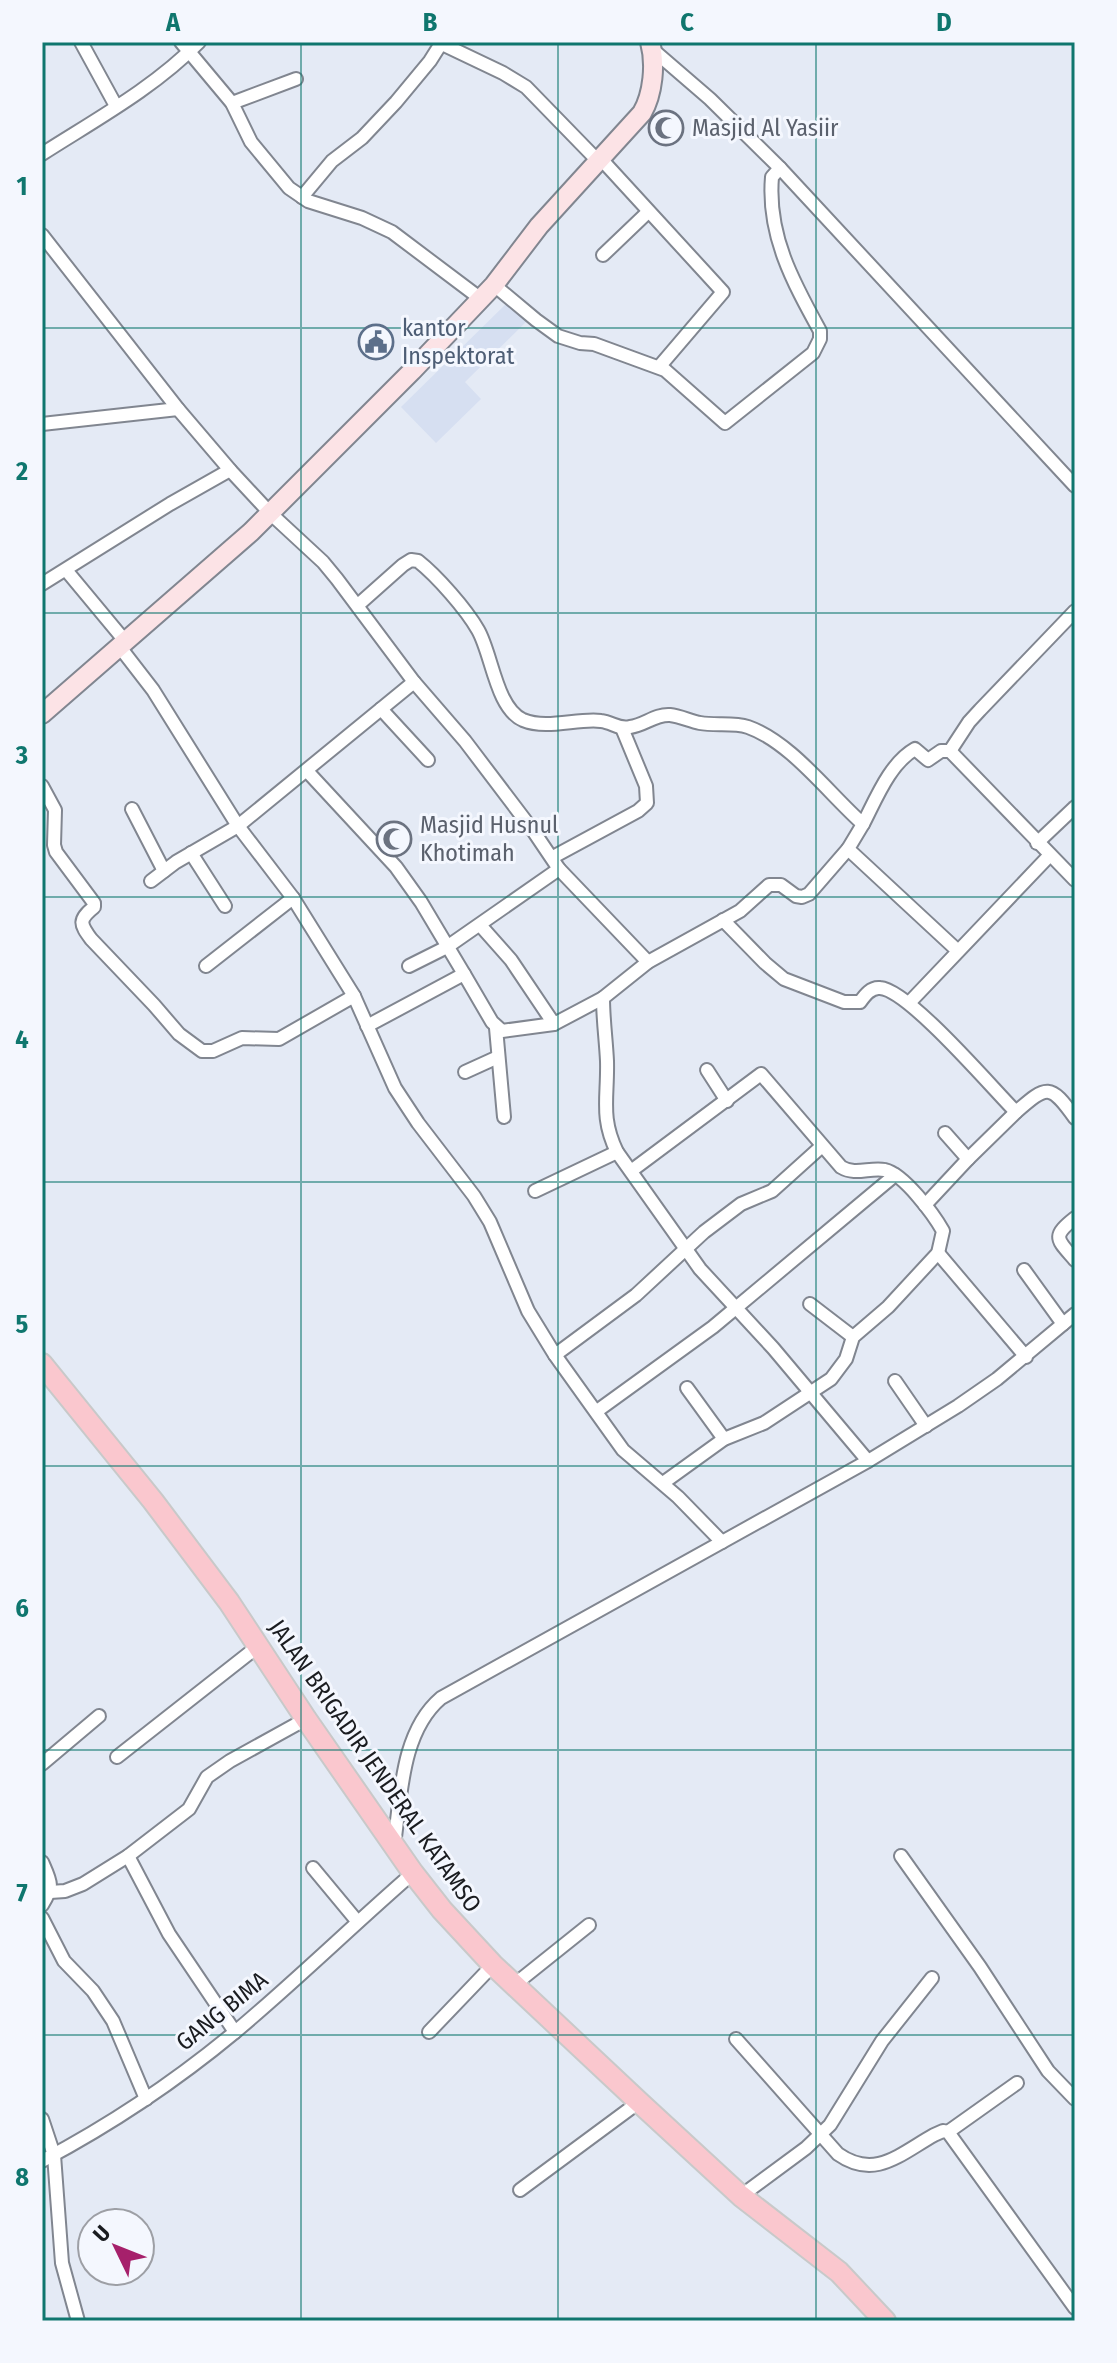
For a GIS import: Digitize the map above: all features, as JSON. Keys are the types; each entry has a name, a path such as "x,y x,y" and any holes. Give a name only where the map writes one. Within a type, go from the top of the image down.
{"main road":[{"path":"42,714 270,513 488,292 548,216 601,161 645,108 652,81 651,45"},
{"name":"JALAN BRIGADIR JENDERAL KATAMSO","path":"42,1364 229,1602 306,1719 442,1910 493,1965 639,2102 741,2196 839,2272 885,2321"}],"street":[{"path":"81,42 116,106"},
{"path":"42,154 116,106 184,48 199,42"},
{"path":"302,197 332,161 362,138 396,102 430,61 440,43 526,87 601,161 723,292 659,367"},
{"path":"651,45 780,168 1075,486"},
{"path":"184,48 232,103 251,142 276,173 302,197 392,232 558,336 594,344 659,367 680,381 725,423 817,348 820,331 787,269 772,220 772,177 780,168"},
{"path":"232,103 296,79"},
{"path":"603,255 648,212"},
{"path":"42,235 178,409 230,470 270,513 323,562 414,682 465,741 556,863 648,962"},
{"path":"42,424 178,409"},
{"path":"42,584 230,470"},
{"path":"358,605 403,565 411,560 418,561 476,626 503,698 513,713 531,722 602,721 622,728 638,725 653,717 671,715 702,724 745,726 774,741 813,773 863,824"},
{"path":"66,570 122,643 238,826 293,898 354,996 381,1061 402,1101 490,1222 528,1311 555,1355 623,1450 663,1483 722,1542"},
{"path":"950,751 974,716 1074,615"},
{"path":"151,881 238,826 414,682"},
{"path":"381,709 428,760"},
{"path":"409,966 447,947 480,925 556,863 647,803 644,780 622,728"},
{"path":"496,1028 505,1032 554,1024 603,998 648,962 740,911 769,885 781,885 796,896 809,894 848,849 887,780 908,753 915,749 928,760 941,751 950,751 1075,880"},
{"path":"307,771 396,867 421,902 496,1028 504,1117"},
{"path":"42,786 55,810 56,852 94,903 94,907 84,915 82,925 91,939 179,1034 196,1048 204,1052 242,1038 279,1039 354,996"},
{"path":"1037,843 1075,807"},
{"path":"132,809 164,871"},
{"path":"848,849 958,951"},
{"path":"191,853 225,906"},
{"path":"909,1003 1049,856"},
{"path":"206,966 293,898"},
{"path":"723,920 784,979 844,1002 860,1002 871,990 879,988 899,996 1016,1112"},
{"path":"480,925 511,960 554,1024"},
{"path":"367,1026 464,974"},
{"path":"603,998 607,1065 605,1115 617,1152 700,1269 868,1461"},
{"path":"465,1072 498,1057"},
{"path":"707,1070 727,1101"},
{"path":"631,1171 763,1074 845,1170 882,1170 895,1175 925,1205 943,1231 938,1253 888,1307 853,1337 842,1366 831,1379 764,1423 724,1439 663,1483"},
{"path":"925,1205 1016,1112 1041,1092 1055,1094 1072,1108"},
{"path":"945,1133 968,1159"},
{"path":"555,1355 636,1295 741,1204 772,1191 822,1146"},
{"path":"535,1191 617,1152"},
{"path":"597,1411 713,1327 895,1175"},
{"path":"1075,1218 1058,1235 1058,1240 1075,1260"},
{"path":"938,1253 1026,1357"},
{"path":"1024,1270 1063,1324"},
{"path":"810,1304 853,1337"},
{"path":"394,1845 410,1746 431,1706 454,1689 926,1426 997,1379 1075,1314"},
{"path":"895,1381 926,1426"},
{"path":"687,1388 724,1439"},
{"path":"117,1757 257,1647"},
{"path":"42,1764 99,1716"},
{"path":"50,1892 65,1891 83,1884 128,1856 189,1809 207,1777 306,1719"},
{"path":"128,1856 169,1934 235,2032"},
{"path":"901,1856 980,1967 1048,2071 1075,2099"},
{"path":"42,1862 50,1881 50,1892 42,1905"},
{"path":"313,1868 357,1921"},
{"name":"GANG BIMA","path":"48,2158 146,2099 235,2032 413,1873"},
{"path":"42,1918 64,1961 93,1991 113,2021 146,2099"},
{"path":"514,1985 589,1925"},
{"path":"429,2032 493,1965"},
{"path":"741,2196 821,2136 882,2041 932,1978"},
{"path":"736,2039 838,2154 859,2166 882,2164 934,2135 948,2132 1017,2083"},
{"path":"520,2190 639,2102"},
{"path":"42,2119 62,2263 78,2321"},
{"path":"948,2132 1075,2308"}],"shaded area":[{"path":"509,301 528,320 465,382 481,399 436,443 401,407"}],"place":[{"name":"Masjid Al Yasiir","path":"666,128"},
{"name":"kantor Inspektorat","path":"376,342"},
{"name":"Masjid Husnul Khotimah","path":"394,839"}]}
